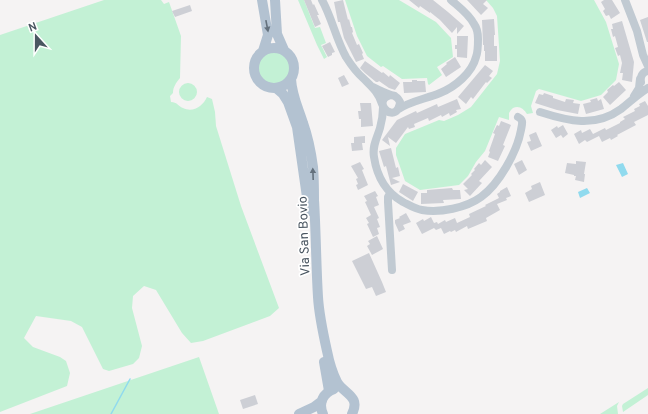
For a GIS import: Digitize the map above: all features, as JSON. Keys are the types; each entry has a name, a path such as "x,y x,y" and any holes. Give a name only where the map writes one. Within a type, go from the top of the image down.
{"main road":[{"name":"Via San Bovio","path":"262,0 268,35 263,51 257,57 254,64 254,72 260,82 276,88 283,94 288,102 296,127 308,207 312,300 329,391"},
{"name":"Via San Bovio","path":"276,0 277,34 284,50 290,55 294,63 291,89 307,136 313,166 318,298 324,337 333,373 338,383 354,400 354,412"},
{"path":"263,51 275,47 284,50"},
{"path":"276,88 283,86 291,79"},
{"path":"301,413 314,412 323,414 321,407 325,395 329,391 338,389 344,390"},
{"path":"301,413 314,407 322,401"}],"street":[{"path":"322,0 339,43 356,72 372,86 394,97 400,103 399,108 380,128"},
{"path":"372,86 388,112 395,111 418,100 441,93 461,79 472,66 477,56 478,41 474,24 466,13 451,0"},
{"path":"625,0 637,31 644,62 639,88 630,101"},
{"path":"643,55 648,66"},
{"path":"640,78 648,71"},
{"path":"540,112 575,121 592,121 607,117 620,110 648,88 643,86 640,78"},
{"path":"418,100 386,97 383,101 383,112 380,128 375,141 374,157 379,176 390,193 414,208 424,210 453,208 470,203 481,197 491,188 508,164 520,136 522,121 518,117"},
{"path":"390,193 388,202 392,270"}],"green space":[{"path":"104,0 161,0 164,4 169,2 181,36 180,78 170,96 171,102 190,110 200,106 207,97 212,99 216,126 241,206 279,308 270,316 203,341 191,343 182,333 156,290 144,286 133,296 132,308 142,346 139,358 133,364 109,371 103,369 82,327 71,321 36,316 24,338 33,347 60,357 66,361 70,373 67,386 0,412 0,35"},
{"path":"298,0 304,0 315,28 320,27 326,43 321,45 327,57 324,59 317,45"},
{"path":"345,0 399,0 436,22 451,38 453,57 437,67 442,75 429,85 427,78 402,79 383,66 381,67 367,56 357,36"},
{"path":"486,0 594,0 606,22 619,64 616,80 601,95 581,101 539,89 536,91 531,106 533,113 527,114 521,108 515,107 509,113 509,120 499,117 485,151 476,162 468,176 459,185 420,190 405,181 396,155 396,148 405,134 439,120 444,121 471,107 497,74 500,61 497,16 493,8"},
{"path":"271,51 277,51 281,52 288,58 291,68 290,75 284,82 277,85 271,85 267,84 260,78 257,71 257,65 258,61 264,54"},
{"path":"188,83 194,86 197,92 194,98 188,101 182,98 179,92 182,86"},
{"path":"199,357 219,414 30,414"},
{"path":"648,388 648,395 623,412 623,404"},
{"path":"619,402 617,406 618,414 600,414"}],"water":[{"path":"623,163 628,174 622,177 616,165"},
{"path":"587,188 590,193 580,198 578,192"}],"building":[{"path":"304,0 311,0 313,5 314,4 321,24 315,27"},
{"path":"343,0 348,20 349,19 352,27 352,33 357,45 359,44 363,53 364,59 356,62 344,38 340,22 338,22 334,2"},
{"path":"409,0 433,0 464,26 457,34 457,27 452,33 430,12 420,6 419,8"},
{"path":"467,0 487,0 483,4 488,8 481,15"},
{"path":"604,0 612,0 620,13 611,19 609,15 606,16 603,11 605,9 601,2"},
{"path":"190,5 192,11 175,17 172,11"},
{"path":"648,17 648,42 647,42 640,20"},
{"path":"494,19 494,46 497,46 497,61 485,61 482,20"},
{"path":"622,21 634,62 632,82 622,80 623,73 620,73 622,63 620,55 618,56 615,48 618,47 611,29 613,29 612,24"},
{"path":"457,36 468,36 467,58 457,57 457,49 455,49 455,45 457,45"},
{"path":"330,42 335,52 328,57 322,46"},
{"path":"455,57 461,67 446,77 441,69 447,64 446,63"},
{"path":"365,61 389,77 390,75 400,83 395,90 379,81 376,82 365,73 360,68"},
{"path":"485,65 493,71 489,76 492,78 487,83 486,82 473,99 471,97 466,104 458,97"},
{"path":"344,75 349,84 342,87 338,78"},
{"path":"412,80 425,81 426,92 404,93 403,82 412,82"},
{"path":"619,82 626,90 610,105 603,97 608,92 607,90"},
{"path":"544,93 565,102 566,99 574,100 573,103 580,104 578,114 557,110 535,103 539,94 543,95"},
{"path":"597,98 598,101 601,99 604,109 586,114 583,104 591,102 590,100"},
{"path":"457,99 461,109 456,110 457,112 450,116 449,113 429,121 428,118 414,124 415,127 409,129 408,127 396,143 388,137 390,146 382,140 397,120 416,111 417,113 437,104 438,107"},
{"path":"645,101 648,106 648,115 634,122 636,125 617,135 618,136 611,140 610,138 602,142 599,136 587,142 585,140 579,144 574,134 581,130 582,133 590,129 593,134 605,128 606,130 620,123 625,119 623,117 635,111 634,109 640,106 639,104"},
{"path":"360,103 371,103 373,126 361,127 361,119 359,119 358,111 361,111"},
{"path":"501,121 511,125 503,145 505,146 498,161 488,157 495,134 493,133"},
{"path":"563,125 568,134 563,138 561,135 556,138 551,130 557,126 558,128"},
{"path":"536,132 542,146 531,151 527,142 531,141 529,135"},
{"path":"365,136 365,143 362,143 363,150 352,151 351,143 354,143 354,137"},
{"path":"391,148 396,168 398,167 400,176 392,178 400,182 391,185 386,166 384,167 379,151"},
{"path":"485,160 492,167 479,181 482,183 470,196 464,190 468,189 463,184 472,175 471,174 479,163 481,165"},
{"path":"522,160 527,170 519,175 514,164"},
{"path":"576,161 586,162 584,182 575,180 576,176 574,175 565,173 567,163 576,164"},
{"path":"360,162 364,169 362,170 368,185 358,190 356,179 358,178 351,166"},
{"path":"540,182 545,195 529,202 525,193 532,189 531,186"},
{"path":"403,184 418,192 413,201 399,192"},
{"path":"507,187 511,196 506,198 507,200 497,204 500,210 486,218 487,221 468,229 467,226 456,232 455,230 444,234 441,228 436,230 434,228 422,234 416,223 431,217 434,223 437,222 438,224 445,220 446,222 455,218 457,223 470,217 469,214 499,198 497,194"},
{"path":"452,188 453,190 460,190 461,199 443,200 444,203 421,204 421,193 427,193 427,190"},
{"path":"375,191 378,196 376,197 379,205 374,207 379,218 377,219 380,227 377,228 379,234 373,237 367,224 369,223 366,218 371,215 364,196"},
{"path":"406,213 411,222 403,225 405,229 399,232 395,220"},
{"path":"377,236 383,249 372,255 367,246 370,244 368,241"},
{"path":"369,253 386,292 376,296 372,287 366,289 352,261"},
{"path":"255,395 258,404 243,409 240,400"}],"waterway":[{"path":"111,414 130,379"}]}
